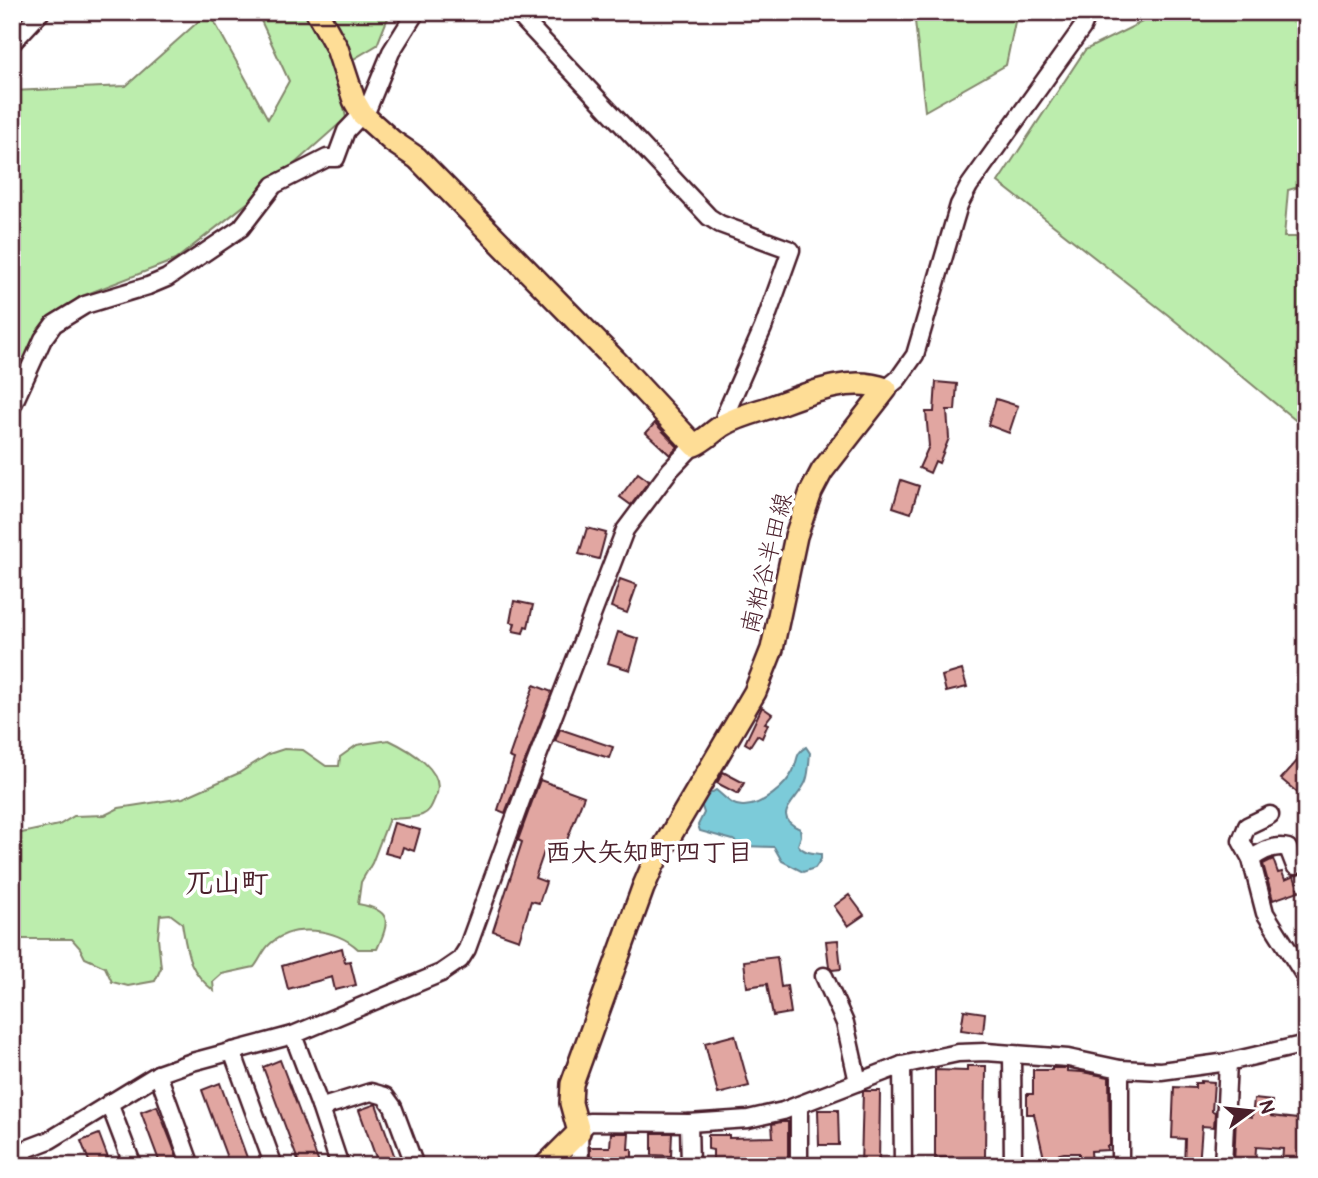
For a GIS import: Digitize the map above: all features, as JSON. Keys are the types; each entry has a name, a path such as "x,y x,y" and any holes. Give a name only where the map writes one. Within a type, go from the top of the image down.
{"main road":[{"path":"317,12 337,48 354,100 362,114 392,141 417,158 615,359 694,445 705,440 727,422 834,387 873,384 886,389"},
{"name":"南粕谷半田線","path":"579,1132 571,1103 572,1084 643,888 653,865 755,692 772,649 796,536 811,492 822,471 886,389"},
{"path":"545,1166 579,1132"}],"street":[{"path":"12,43 41,12"},
{"path":"12,407 43,339 54,324 85,305 167,278 241,228 265,195 284,178 327,159 336,158 346,131 368,108 391,52 416,12"},
{"path":"516,12 709,217 720,224 791,250 763,327 725,415 727,422"},
{"path":"886,389 898,379 915,355 959,205 969,186 1082,28 1089,12"},
{"path":"12,1160 21,1148 50,1140 158,1074 293,1035 441,974 460,960 467,949 530,775 625,530 670,470 694,445"},
{"path":"1270,815 1247,825 1241,841 1251,859 1265,914 1306,978"},
{"path":"1251,859 1261,852 1280,846 1288,848 1295,866"},
{"path":"824,976 845,1023 858,1082"},
{"path":"293,1035 340,1166"},
{"path":"580,1166 579,1132 589,1122 689,1123 748,1119 799,1105 902,1065 958,1053 1068,1058 1119,1069 1161,1071 1228,1062 1306,1044"},
{"path":"232,1051 274,1166"},
{"path":"1012,1054 1013,1166"},
{"path":"1223,1166 1228,1062"},
{"path":"902,1065 904,1166"},
{"path":"1119,1069 1120,1166"},
{"path":"158,1074 191,1166"},
{"path":"320,1105 326,1106 371,1092 385,1096 393,1107 415,1166"},
{"path":"109,1103 133,1166"},
{"path":"799,1105 799,1166"},
{"path":"689,1123 690,1166"}],"green space":[{"path":"209,12 268,119 289,81 257,12 393,12 377,45 337,69 346,118 274,182 175,260 79,297 54,318 12,388 12,91 126,86"},
{"path":"914,12 1017,12 1006,65 925,111"},
{"path":"1162,12 1306,12 1306,185 1288,190 1284,237 1306,237 1306,429 1168,315 998,182 1085,50"},
{"path":"389,740 416,755 432,771 438,788 432,806 425,814 389,819 372,863 361,882 358,904 377,910 385,918 386,924 377,949 358,949 327,933 290,933 270,944 254,967 222,974 213,982 214,991 194,969 187,952 182,923 170,914 160,915 158,938 161,968 155,981 128,986 112,982 105,967 85,958 72,939 12,939 12,836 59,825 74,816 105,815 119,808 183,798 284,749 303,750 326,766 339,766 340,757 357,745"}],"water":[{"path":"806,747 810,753 807,778 786,813 791,824 800,829 800,848 821,854 815,868 803,872 782,861 774,847 742,846 733,840 700,831 698,825 704,813 700,800 716,790 736,805 758,803 785,783 793,771 798,755"}],"building":[{"path":"936,382 957,384 955,410 947,410 949,438 939,463 935,461 930,473 919,468 929,446 926,412 934,412"},
{"path":"996,399 1018,406 1009,433 988,425"},
{"path":"655,423 678,447 670,455 646,433"},
{"path":"638,473 649,481 631,505 620,497"},
{"path":"901,480 919,486 911,513 893,507"},
{"path":"587,528 606,533 599,559 579,554"},
{"path":"620,579 637,585 627,613 611,607"},
{"path":"514,601 533,605 528,627 525,626 523,633 513,631 515,623 510,622"},
{"path":"618,632 639,639 630,670 608,663"},
{"path":"962,670 967,687 946,692 942,676"},
{"path":"534,685 552,692 505,813 498,810 514,759 509,757"},
{"path":"762,707 772,714 765,723 768,724 762,738 757,735 750,746 745,743"},
{"path":"560,729 613,747 609,758 555,741"},
{"path":"1306,751 1306,786 1299,794 1281,779"},
{"path":"723,772 744,783 738,794 717,783"},
{"path":"540,780 584,796 560,858 544,852 535,878 546,882 539,903 531,901 519,940 493,931 522,842 518,840"},
{"path":"394,823 420,830 414,851 403,847 400,857 385,853"},
{"path":"1273,859 1278,873 1282,872 1285,880 1294,876 1299,891 1273,900 1263,864"},
{"path":"849,895 864,915 848,926 834,906"},
{"path":"838,940 841,969 832,970 829,967 826,941"},
{"path":"342,948 345,962 350,961 356,985 335,990 332,977 288,989 282,966"},
{"path":"777,957 781,987 787,986 791,1013 773,1016 767,984 747,987 744,961"},
{"path":"964,1010 985,1013 983,1033 961,1030"},
{"path":"735,1035 749,1086 718,1094 705,1043"},
{"path":"280,1060 320,1166 300,1166 263,1067"},
{"path":"967,1066 986,1066 985,1157 935,1158 935,1070 967,1071"},
{"path":"1067,1068 1067,1071 1109,1077 1110,1146 1107,1146 1108,1150 1091,1151 1092,1166 1079,1166 1079,1153 1064,1153 1044,1158 1034,1114 1027,1114 1027,1094 1033,1094 1033,1070"},
{"path":"1214,1082 1214,1127 1202,1126 1199,1166 1184,1166 1185,1139 1172,1138 1174,1087 1195,1088 1195,1083"},
{"path":"220,1083 250,1166 230,1166 202,1090"},
{"path":"863,1091 880,1091 879,1166 861,1166"},
{"path":"1254,1099 1272,1101 1271,1116 1306,1120 1303,1166 1282,1166 1283,1149 1256,1147 1255,1166 1234,1166 1236,1115 1252,1117"},
{"path":"376,1104 398,1166 379,1166 359,1110"},
{"path":"157,1106 180,1166 161,1166 141,1112"},
{"path":"818,1110 838,1110 839,1145 819,1145"},
{"path":"788,1122 788,1166 713,1166 713,1150 708,1149 708,1135 729,1135 729,1138 773,1137 772,1124"},
{"path":"611,1133 629,1133 628,1149 632,1149 632,1164 590,1163 590,1147 610,1147"},
{"path":"652,1133 672,1133 671,1156 652,1155"},
{"path":"99,1134 111,1166 91,1166 81,1141"}],"district":[{"name":"西大矢知町四丁目","path":"649,853"},
{"name":"兀山町","path":"227,883"}]}
